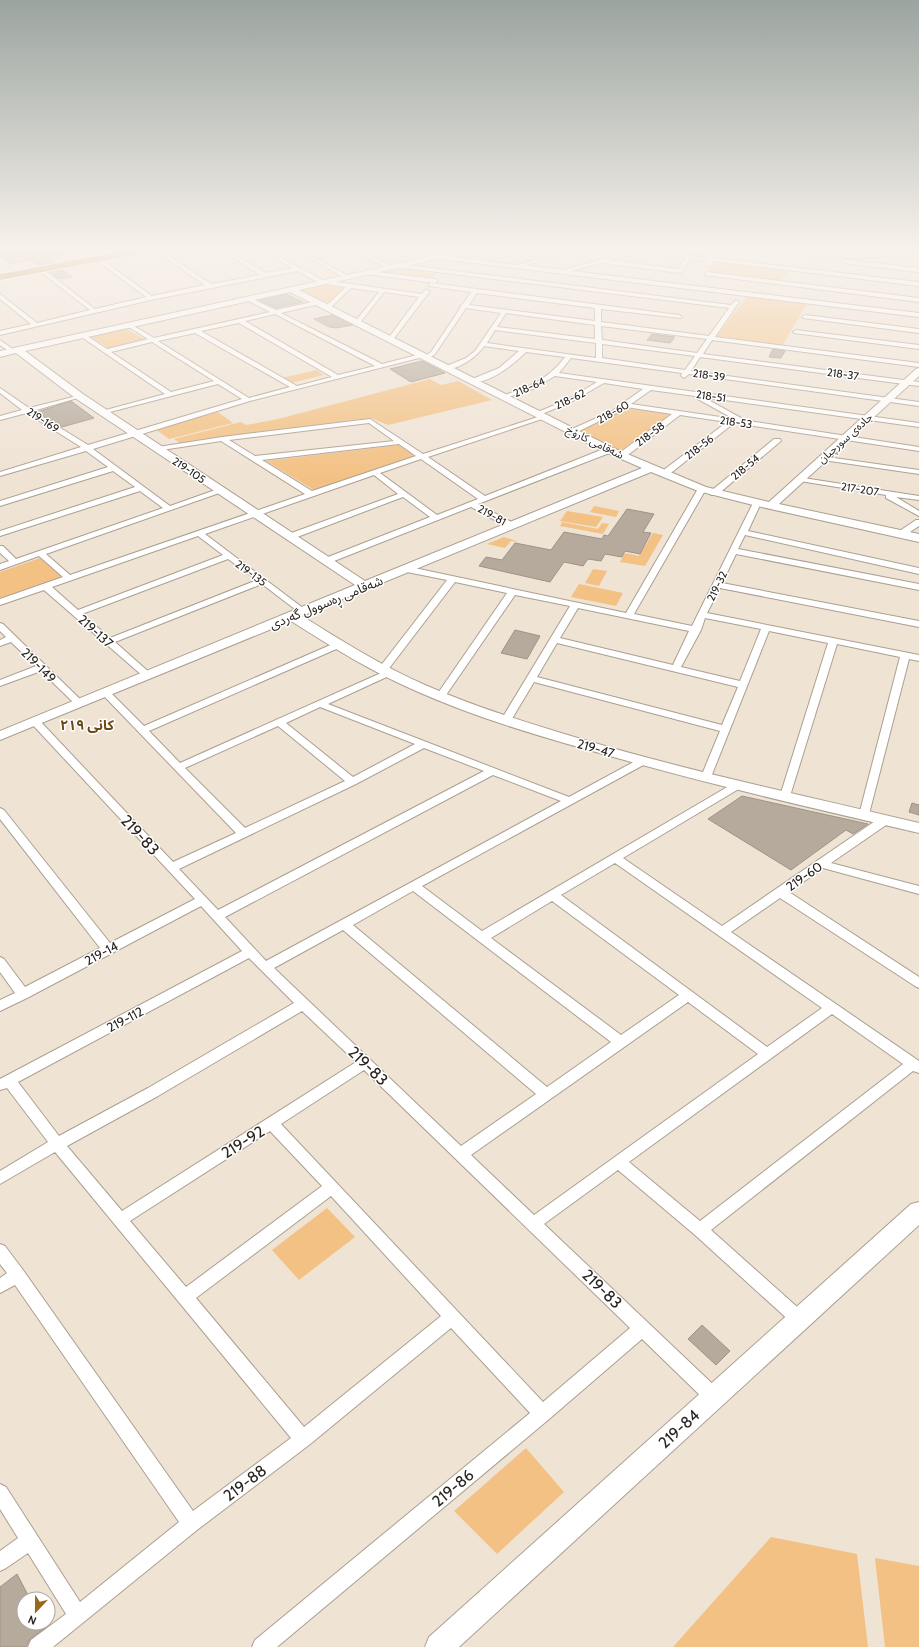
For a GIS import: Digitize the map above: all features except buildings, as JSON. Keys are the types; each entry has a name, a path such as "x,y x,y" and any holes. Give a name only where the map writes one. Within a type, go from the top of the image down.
{"street":[{"path":"0,333 28,326"},
{"path":"0,354 126,326"},
{"path":"131,326 248,400"},
{"path":"105,351 214,326"},
{"path":"250,326 338,377"},
{"path":"302,326 381,366"},
{"name":"شەقامی کارۆخ","path":"363,326 621,456 702,489 757,503 919,538"},
{"path":"390,340 401,326"},
{"path":"0,474 248,400 381,366 424,357 433,354 451,326"},
{"path":"598,326 599,360"},
{"path":"700,326 711,338"},
{"path":"677,391 684,377 719,326"},
{"path":"711,338 795,326"},
{"path":"804,326 919,365"},
{"path":"806,326 919,347"},
{"path":"818,326 919,331"},
{"path":"446,368 468,359 483,344 494,328"},
{"name":"218-37","path":"494,328 919,384"},
{"path":"195,330 296,388"},
{"path":"82,336 169,394"},
{"path":"556,336 572,347 567,356"},
{"path":"0,342 15,351"},
{"name":"218-39","path":"483,344 599,360 684,377 888,399 919,404"},
{"path":"472,381 502,371 509,366 524,350"},
{"name":"219-105","path":"15,351 79,396 364,586"},
{"name":"218-64","path":"503,397 528,389 554,374 567,356"},
{"name":"جادەی سورچیان","path":"771,506 919,371"},
{"name":"218-51","path":"554,374 919,425"},
{"name":"218-62","path":"0,602 422,455 540,416 603,381"},
{"path":"104,412 219,382"},
{"name":"218-60","path":"573,432 626,405 650,388"},
{"path":"691,393 746,423"},
{"name":"219-169","path":"2,394 87,448 169,509"},
{"path":"0,418 79,396"},
{"name":"218-53","path":"626,405 919,449"},
{"name":"218-58","path":"621,456 678,413"},
{"path":"158,449 222,439 370,421 422,455 484,499"},
{"name":"218-56","path":"664,474 733,421"},
{"path":"222,439 311,494"},
{"name":"218-54","path":"714,493 777,441"},
{"path":"253,459 401,442"},
{"path":"326,561 609,450"},
{"path":"823,458 919,472"},
{"path":"0,504 114,468"},
{"name":"شەقامی ڕەسوول گەردی","path":"0,736 651,468"},
{"path":"374,472 436,518"},
{"name":"217-207","path":"800,479 919,498"},
{"path":"0,534 141,488"},
{"path":"629,616 702,489"},
{"path":"0,567 221,491"},
{"path":"883,493 919,514"},
{"path":"289,537 404,494"},
{"name":"219-32","path":"676,668 696,630 757,503"},
{"name":"219-81","path":"472,504 512,526"},
{"path":"900,534 919,522"},
{"path":"743,532 919,571"},
{"name":"219-135","path":"199,533 263,581 298,614"},
{"path":"0,548 15,562"},
{"path":"734,551 919,587"},
{"path":"40,553 69,578"},
{"path":"77,613 228,556"},
{"path":"405,569 696,630"},
{"path":"179,767 280,723 385,671 453,579"},
{"path":"108,642 263,581"},
{"path":"717,585 918,622"},
{"name":"219-137","path":"45,586 147,675"},
{"path":"441,696 512,592"},
{"path":"506,720 575,605"},
{"name":"219-47","path":"298,614 338,645 385,671 441,696 506,720 643,761 919,828"},
{"path":"703,615 919,658"},
{"name":"219-149","path":"0,626 79,704"},
{"path":"706,777 766,628"},
{"path":"0,643 12,638"},
{"path":"554,639 743,685"},
{"path":"785,796 833,641"},
{"path":"142,730 338,645"},
{"path":"864,815 905,655"},
{"path":"0,683 42,667"},
{"path":"531,678 725,729"},
{"path":"105,692 244,834"},
{"path":"320,704 570,801"},
{"name":"219-83","path":"35,722 264,967 714,1396"},
{"path":"280,723 352,782"},
{"path":"171,868 352,782 422,744"},
{"path":"264,967 643,761"},
{"path":"216,916 493,771"},
{"path":"482,937 738,785"},
{"path":"0,812 108,949"},
{"name":"219-60","path":"722,932 885,820"},
{"path":"615,858 916,1066 700,1230"},
{"path":"821,864 919,890"},
{"path":"414,886 620,1042"},
{"path":"780,892 919,982"},
{"path":"553,895 767,1054"},
{"name":"219-14","path":"0,1006 201,900"},
{"path":"344,924 546,1094"},
{"name":"219-112","path":"4,1083 250,952"},
{"path":"0,962 23,994"},
{"path":"460,1154 688,995"},
{"path":"0,1178 57,1144 153,1092 303,1004"},
{"path":"534,1224 831,1008"},
{"name":"219-92","path":"121,1219 365,1063"},
{"path":"4,1083 121,1219 303,1439"},
{"path":"272,1123 542,1414"},
{"path":"619,1162 700,1230 799,1318"},
{"path":"185,1297 332,1187"},
{"name":"219-84","path":"439,1647 799,1318 919,1211"},
{"path":"0,1251 191,1524"},
{"path":"0,1286 18,1275"},
{"name":"219-88","path":"38,1647 191,1524 303,1439 452,1318"},
{"name":"219-86","path":"262,1647 542,1414 642,1328"},
{"path":"0,1493 78,1616"},
{"path":"0,1562 30,1540"}],"shaded area":[{"path":"724,326 794,326 782,346 716,337"},
{"path":"125,328 146,340 110,349 91,337"},
{"path":"316,370 324,375 291,383 282,378"},
{"path":"430,379 441,385 458,381 492,400 388,425 371,418 181,444 174,439 241,422 246,425 278,419"},
{"path":"626,408 671,414 620,451 580,431"},
{"path":"218,412 233,423 169,439 155,429"},
{"path":"399,445 416,456 314,490 266,461"},
{"path":"594,506 619,511 616,517 590,512"},
{"path":"567,511 603,517 596,527 560,521"},
{"path":"562,522 598,529 602,523 609,524 603,534 560,526"},
{"path":"653,533 663,535 645,566 620,562 625,553 639,556"},
{"path":"504,537 519,542 511,541 505,548 487,544"},
{"path":"40,558 62,577 0,599 0,572"},
{"path":"593,569 607,571 599,586 585,583"},
{"path":"579,584 623,593 616,606 571,597"},
{"path":"327,1208 355,1237 299,1280 272,1250"},
{"path":"526,1448 564,1492 497,1554 454,1511"},
{"path":"771,1537 857,1554 868,1647 673,1647"},
{"path":"875,1558 919,1566 919,1647 885,1647"}],"district":[{"name":"کانی ٢١٩","path":"87,725"}]}
